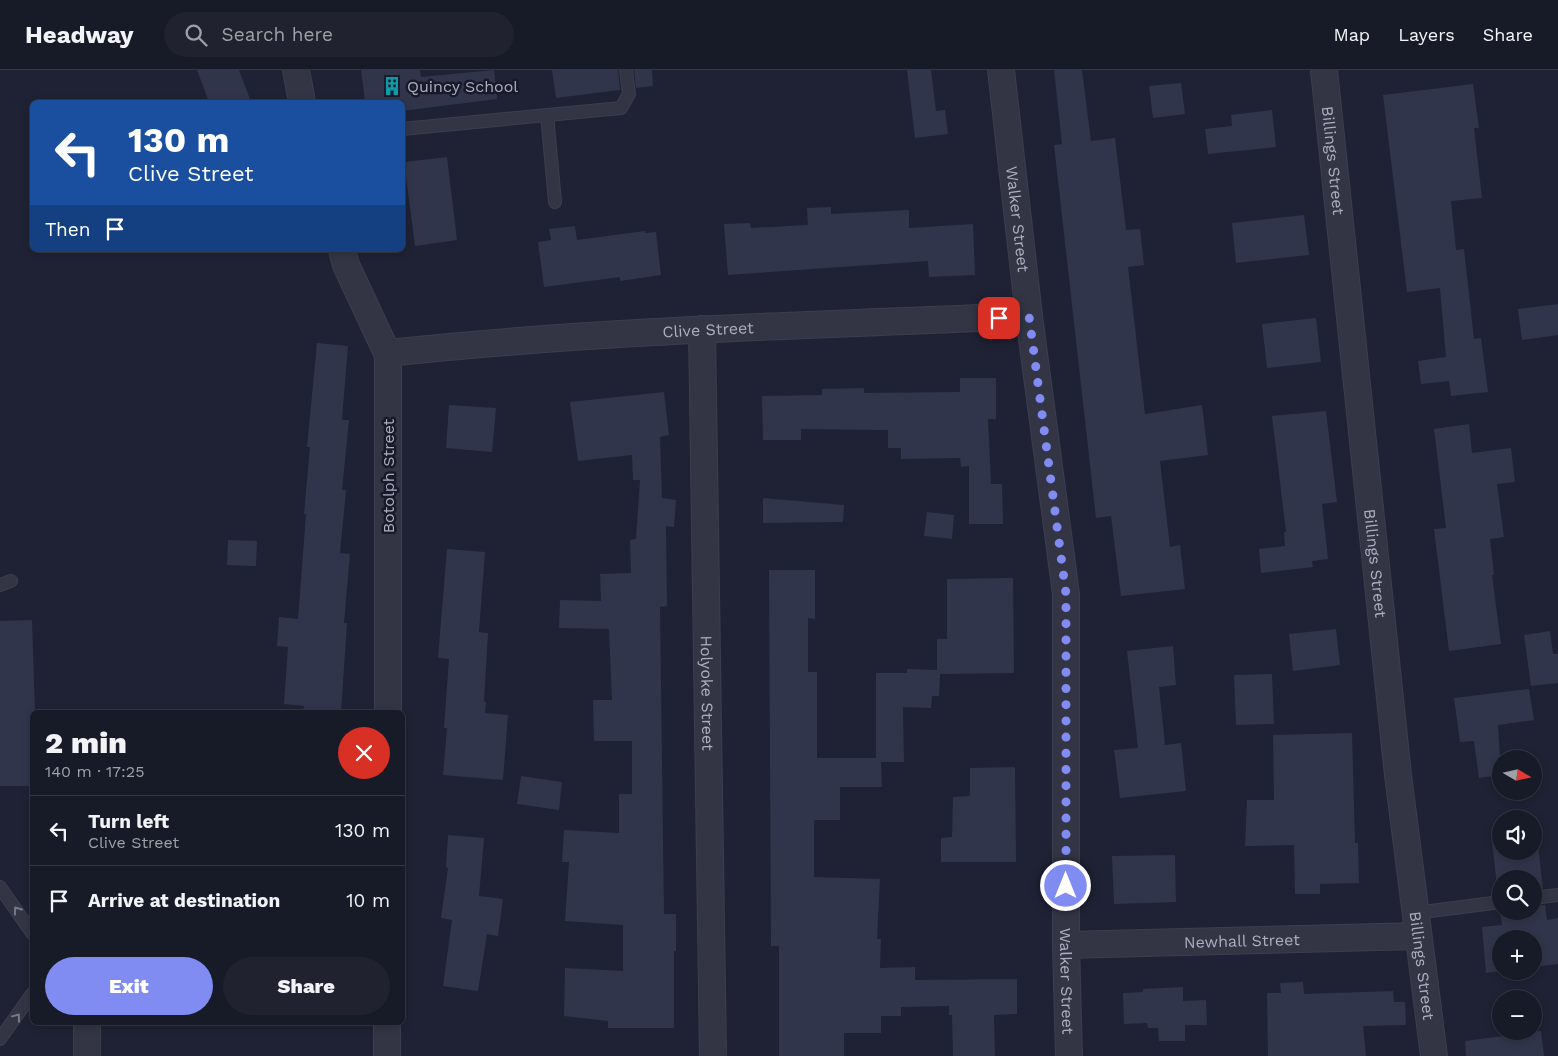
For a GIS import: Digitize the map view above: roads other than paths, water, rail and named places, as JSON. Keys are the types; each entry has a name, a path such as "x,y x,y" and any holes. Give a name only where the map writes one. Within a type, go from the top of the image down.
{"street":[{"path":"296,70 302,100"},
{"name":"Walker Street","path":"1001,70 1029,316 1066,594 1066,944 1069,1056"},
{"name":"Billings Street","path":"1324,70 1398,774 1434,1056"},
{"name":"Botolph Street","path":"343,252 346,265 388,353 388,710"},
{"name":"Clive Street","path":"388,353 456,346 702,329 1029,316"},
{"name":"Holyoke Street","path":"702,329 713,1056"},
{"name":"Newhall Street","path":"1066,944 1417,925"},
{"path":"87,1025 87,1056"},
{"path":"387,1025 387,1056"}],"lane":[{"path":"405,129 621,108 629,94 626,70"},
{"path":"547,116 555,202"},
{"path":"0,887 30,930"},
{"path":"1542,897 1558,895"},
{"path":"1417,925 1492,904"},
{"path":"0,1039 30,997"}],"place":[{"name":"Quincy School","path":"392,86"}]}
